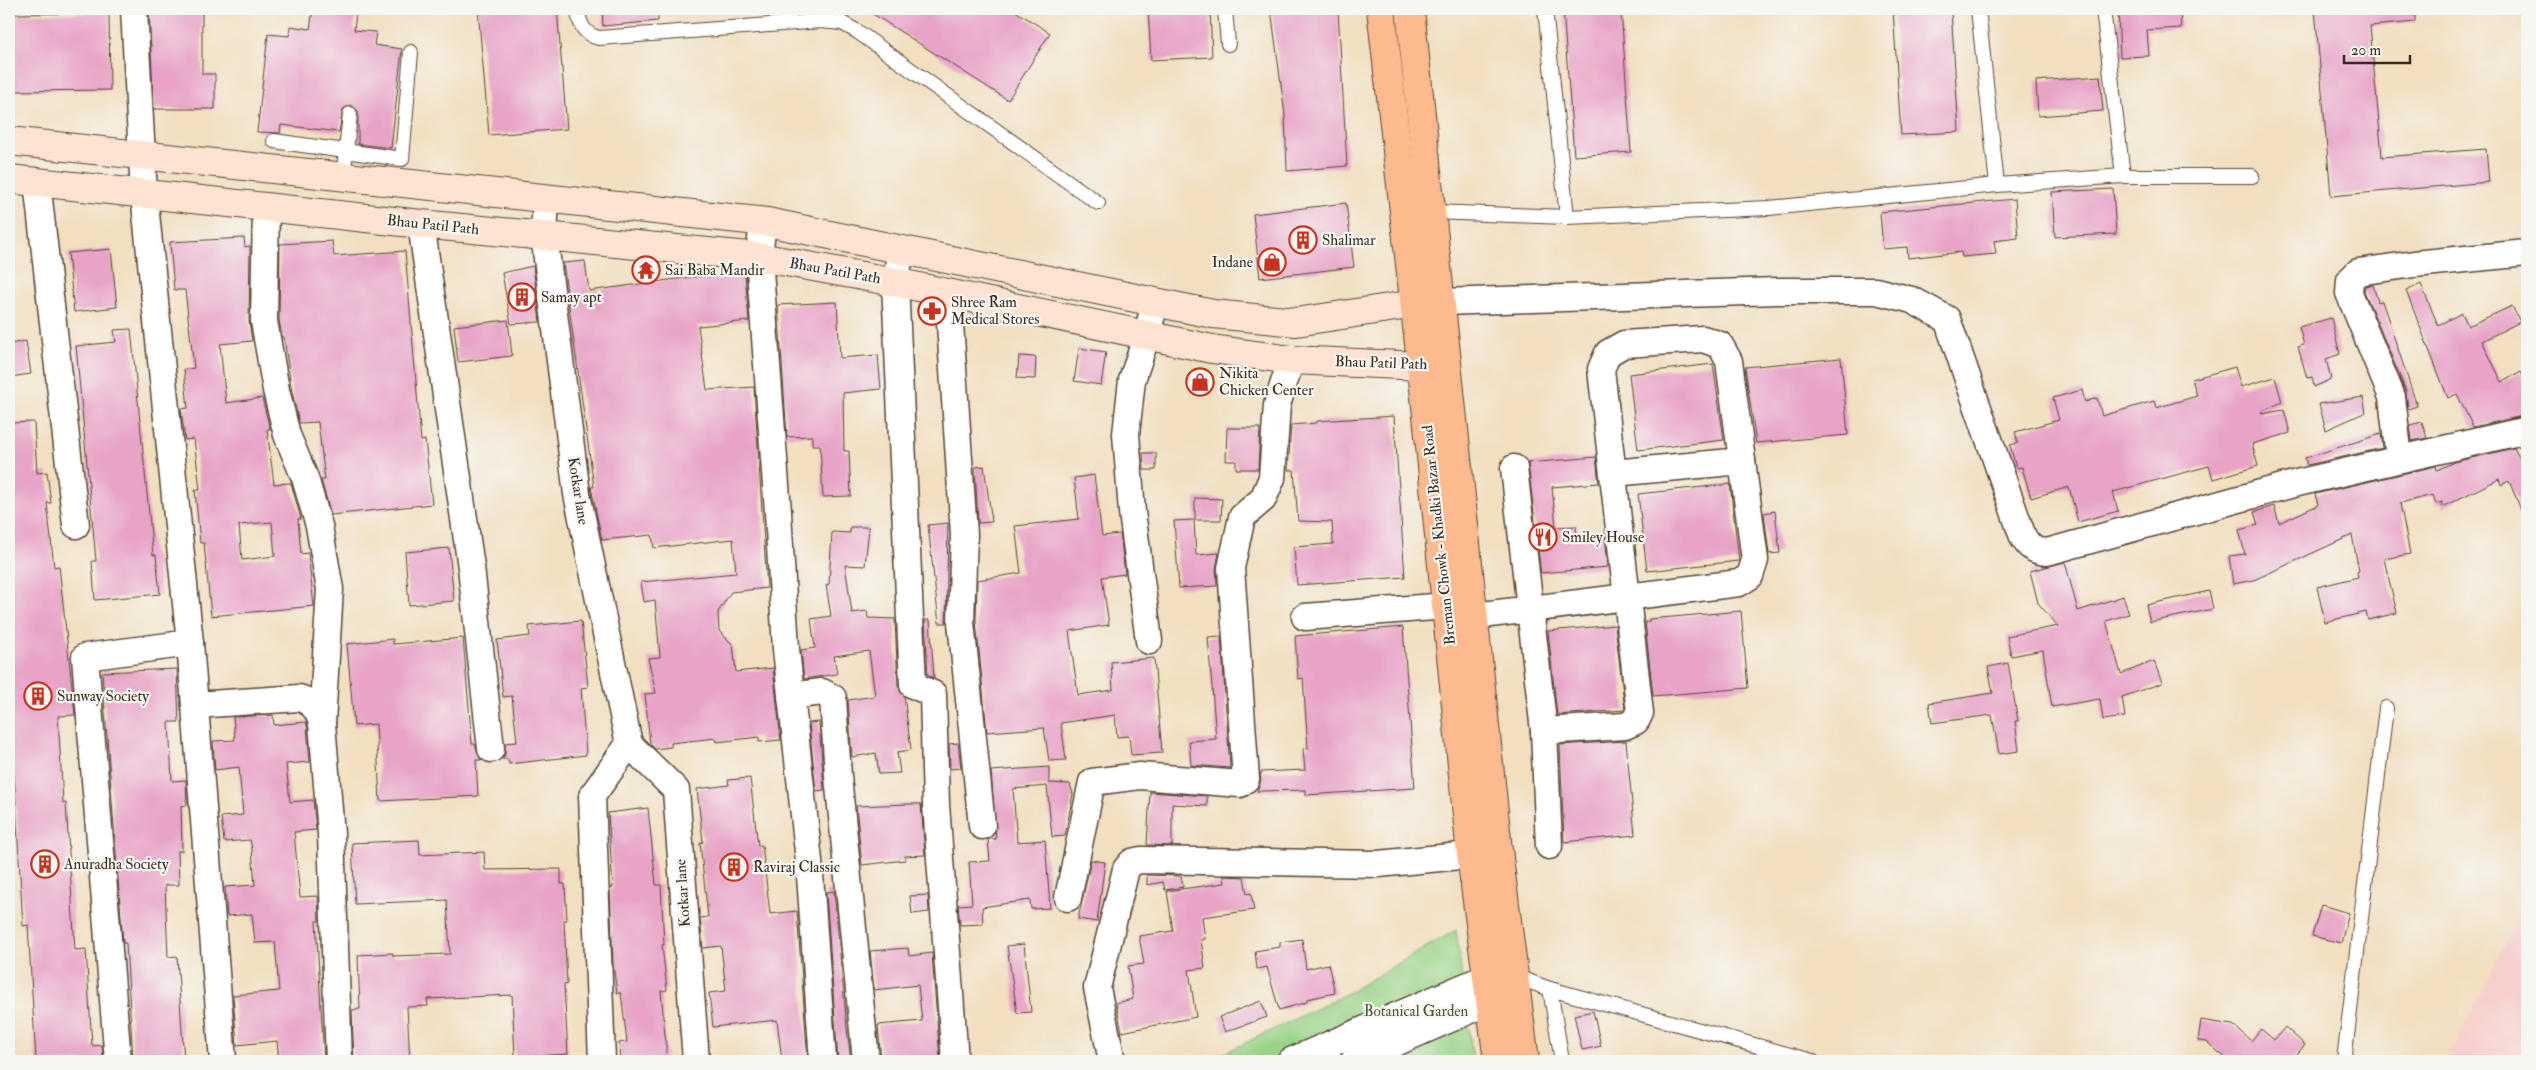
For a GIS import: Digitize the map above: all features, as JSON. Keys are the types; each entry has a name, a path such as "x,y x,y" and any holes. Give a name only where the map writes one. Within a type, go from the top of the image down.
{"main road":[{"name":"Breman Chowk - Khadki Bazar Road","path":"1381,9 1415,304 1435,365 1474,616 1498,850 1525,1061"},
{"name":"Breman Chowk - Khadki Bazar Road","path":"1410,9 1441,302 1435,365 1447,606 1471,854 1498,1061"},
{"path":"9,141 763,222 1213,314 1296,322 1415,304 1441,302"},
{"name":"Bhau Patil Path","path":"9,179 421,224 759,257 896,282 1212,349 1291,360 1435,365"},
{"path":"996,303 1002,271"},
{"path":"1471,854 1498,850"}],"street":[{"path":"134,9 144,194 190,643 223,1061"},
{"path":"37,182 76,525"},
{"name":"Kotkar lane","path":"546,198 544,235 577,494 629,744 676,790 696,1061"},
{"path":"266,207 264,321 276,390 287,435 305,478 319,526 330,589 322,723 331,834 339,1061"},
{"path":"763,222 759,257 791,696 809,860 823,1061"},
{"path":"421,224 471,567 491,749"},
{"path":"901,250 896,282 913,685 933,694 936,805 954,1061"},
{"path":"2400,459 2392,397 2349,293 2350,280 2358,272 2414,264 2527,253"},
{"path":"1441,302 1797,291 1876,291 1912,300 1947,318 2023,537 2033,550 2040,552 2047,552 2297,483 2527,430"},
{"path":"948,293 964,535 961,622 982,826"},
{"path":"1149,641 1132,512 1126,434 1132,380 1147,335 1155,302"},
{"path":"1474,616 1628,597 1739,583 1750,576 1755,560 1729,361 1720,345 1703,339 1624,344 1608,353 1601,369 1628,597 1640,713 1639,718 1631,725 1544,731"},
{"path":"1068,898 1092,782 1140,776 1240,784 1246,779 1231,568 1242,517 1263,499 1272,478 1277,405 1291,360"},
{"path":"1613,474 1742,462"},
{"path":"1514,468 1544,731 1549,846"},
{"path":"1305,617 1447,606"},
{"path":"118,1061 85,657 190,643"},
{"path":"791,696 822,692 833,698 839,786 866,1061"},
{"path":"195,705 299,698 314,705 322,723"},
{"path":"602,1061 592,796 629,744"},
{"path":"1112,1061 1097,988 1126,869 1132,862 1141,860 1378,864 1471,854"},
{"path":"1291,1061 1385,1035 1489,989"},
{"path":"1354,1061 1385,1035"}],"lane":[{"path":"577,9 580,25 590,34 599,38 821,21 842,23 858,32 1098,203"},
{"path":"1225,9 1228,44"},
{"path":"1545,9 1566,217"},
{"path":"1978,9 1997,185"},
{"path":"2104,9 2123,176"},
{"path":"274,141 402,159 411,52"},
{"path":"343,178 350,114"},
{"path":"1432,212 1566,217 1769,208 1997,185 2123,176 2252,176"},
{"path":"2344,1061 2386,708"},
{"path":"1514,976 1550,989 1812,1061"},
{"path":"1550,989 1562,1061"}],"shaded area":[{"path":"2527,895 2527,1061 2448,1061"},
{"path":"9,977 17,1061 9,1061"}],"green space":[{"name":"Botanical Garden","path":"1456,930 1473,1061 1208,1061 1342,996"}],"building":[{"path":"149,9 202,9 202,74 215,74 215,109 154,109"},
{"path":"313,9 356,13 354,30 376,32 374,45 402,49 391,148 358,144 358,111 351,105 343,109 339,132 281,125 280,133 257,132 268,34 289,36 290,26 310,29"},
{"path":"478,9 557,9 567,129 489,135"},
{"path":"602,9 658,9 658,21 603,26"},
{"path":"865,9 1012,9 1050,33 1008,100"},
{"path":"1148,9 1210,9 1212,57 1151,60"},
{"path":"1271,9 1338,9 1347,166 1287,171 1285,115"},
{"path":"1563,9 1621,9 1631,152 1574,156"},
{"path":"1893,9 1951,9 1959,132 1901,135"},
{"path":"2118,9 2180,9 2181,28 2147,30 2149,56 2120,57"},
{"path":"2315,9 2415,9 2415,22 2370,26 2382,157 2486,149 2489,182 2331,196"},
{"path":"109,13 110,90 12,91 11,14"},
{"path":"2100,76 2103,111 2038,116 2036,81"},
{"path":"2113,189 2116,234 2055,237 2052,192"},
{"path":"2015,199 2018,238 1994,241 1996,254 1962,257 1961,252 1908,258 1907,247 1883,249 1880,212"},
{"name":"Shalimar","path":"1346,203 1354,267 1260,278 1253,214"},
{"path":"244,238 245,247 250,246 249,321 252,341 220,344 226,403 262,398 270,429 267,429 274,484 291,483 301,519 298,519 301,554 308,553 314,606 211,616 204,543 200,543 195,490 200,490 194,439 185,440 181,409 188,408 184,369 194,368 185,290 174,290 170,242","holes":["272,522 275,556 242,560 239,525"]},
{"path":"332,241 334,256 405,251 421,441 425,440 432,504 331,515 321,480 325,480 318,422 299,423 291,387 284,337 282,337 279,320 280,244"},
{"path":"111,249 117,307 74,312 68,253"},
{"path":"585,261 589,291 691,277 745,274 749,321 698,326 707,390 754,387 767,588 731,592 718,612 719,631 733,645 736,672 773,668 781,740 759,742 759,737 717,742 716,738 671,743 671,747 655,749 650,744 645,694 656,693 648,658 660,657 655,600 644,602 641,582 736,573 733,539 654,548 652,535 602,540 591,487 594,487 563,263"},
{"name":"Samay apt","path":"533,266 540,322 511,324 502,273"},
{"path":"2421,284 2438,325 2462,313 2468,326 2512,306 2520,322 2482,341 2502,382 2521,372 2527,384 2527,415 2473,427 2457,394 2448,398 2406,291"},
{"path":"2373,285 2378,302 2382,301 2417,406 2408,409 2406,391 2364,291 2365,286"},
{"path":"837,302 840,358 878,355 881,389 843,393 844,451 849,451 851,496 823,497 820,445 812,445 812,436 787,437 778,305"},
{"path":"2331,318 2340,354 2326,359 2331,379 2314,387 2312,377 2307,378 2298,347 2304,345 2299,327"},
{"path":"508,320 512,356 458,362 454,326"},
{"path":"131,329 153,555 156,555 160,594 95,600 92,561 96,561 76,346 116,342 114,330"},
{"path":"26,341 31,374 9,377 9,344"},
{"path":"1079,348 1106,352 1101,385 1074,381"},
{"path":"1019,356 1036,357 1035,379 1017,378"},
{"path":"1841,358 1848,435 1756,443 1745,367"},
{"path":"1713,364 1724,440 1638,450 1629,374"},
{"path":"2235,367 2241,387 2275,377 2282,402 2261,412 2262,414 2284,410 2290,433 2252,444 2258,466 2213,479 2209,466 2113,492 2118,511 2078,522 2069,487 2031,498 2022,467 2016,468 2010,445 2018,443 2015,432 2059,420 2053,398 2082,390 2085,402 2097,398 2102,416 2154,401 2156,408 2197,396 2192,379"},
{"path":"2363,397 2366,412 2326,430 2319,404"},
{"path":"1394,416 1405,577 1297,585 1294,547 1333,544 1332,522 1298,521 1294,470 1288,470 1291,425 1317,423 1317,421"},
{"path":"34,422 37,473 47,472 51,503 47,503 54,567 59,566 75,715 58,716 63,803 66,803 75,950 86,949 92,1046 102,1045 103,1061 36,1061 28,925 23,926 14,774 9,774 9,423"},
{"path":"2422,422 2427,438 2412,441 2410,425"},
{"path":"1227,428 1260,428 1258,469 1236,469 1236,461 1226,461"},
{"path":"2381,434 2383,448 2307,465 2305,458"},
{"path":"2514,448 2527,471 2527,524 2509,481 2501,485 2499,479 2442,507 2442,502 2436,504 2433,495 2400,503 2410,554 2384,559 2397,613 2368,620 2366,612 2325,622 2317,587 2358,577 2357,572 2359,571 2352,535 2254,580 2233,584 2229,556 2245,554 2239,530 2258,525 2254,512 2274,506 2279,523 2318,505 2315,494 2436,466 2437,470 2454,462"},
{"path":"1143,453 1156,453 1156,470 1144,470"},
{"path":"1596,457 1599,483 1552,487 1556,527 1576,526 1577,536 1605,534 1608,567 1541,573 1528,463"},
{"path":"984,466 992,522 978,523 975,467"},
{"path":"1094,475 1102,536 1120,534 1125,574 1102,577 1109,625 1069,631 1078,695 1113,690 1111,662 1154,658 1162,753 1131,755 1129,736 1117,737 1115,715 1061,723 1066,760 1049,761 1044,728 987,732 976,621 977,580 1021,573 1015,526 1079,519 1074,478"},
{"path":"1730,484 1739,561 1647,571 1638,494"},
{"path":"1195,498 1222,499 1221,520 1195,520"},
{"path":"1775,511 1780,553 1769,554 1764,513"},
{"path":"1194,520 1196,555 1219,553 1216,569 1217,586 1179,588 1174,521"},
{"path":"948,523 946,623 939,623 928,525"},
{"path":"850,527 869,527 865,566 845,565 852,613 867,611 868,618 895,619 898,686 904,696 911,750 897,752 900,773 879,774 876,753 852,757 848,700 875,696 869,651 834,656 837,674 804,679 801,650 815,648 811,619 831,616 826,585 829,584 832,532 850,533"},
{"path":"449,548 454,601 409,605 405,552"},
{"path":"2065,562 2078,611 2123,596 2129,614 2106,621 2121,674 2154,661 2162,683 2122,697 2125,717 2103,720 2100,699 2052,707 2043,650 2011,656 2007,636 2058,626 2038,603 2030,571"},
{"path":"2209,591 2213,609 2150,622 2146,605"},
{"path":"1741,611 1748,688 1653,696 1645,622 1649,622 1649,619"},
{"path":"925,620 930,620 934,678 928,675"},
{"path":"581,621 588,687 581,688 586,755 509,764 508,759 502,759 505,755 505,743 517,742 512,696 503,697 497,640 530,636 529,626"},
{"path":"1615,625 1625,710 1557,715 1548,631"},
{"path":"1403,627 1415,788 1306,795 1306,790 1257,791 1261,772 1305,770 1303,749 1308,748 1303,678 1298,679 1295,636"},
{"path":"1221,636 1230,768 1191,765 1189,741 1216,739 1208,637"},
{"path":"463,638 472,744 475,744 481,760 476,760 478,796 380,801 376,724 354,726 347,644 393,639 393,644"},
{"path":"2008,663 2018,721 2015,721 2019,751 1999,754 1992,715 1932,723 1929,703 1993,693 1988,667"},
{"path":"177,669 179,722 169,722 172,781 186,780 187,805 181,806 182,851 178,851 179,885 165,885 168,957 177,956 184,1061 133,1061 126,943 123,943 102,672"},
{"path":"273,715 274,725 306,722 307,726 310,762 286,764 290,802 313,800 316,830 294,832 300,897 318,896 319,921 316,921 324,1061 279,1061 277,1041 237,1045 233,995 279,991 275,942 255,943 252,914 227,916 225,887 255,885 250,840 224,842 221,817 243,815 239,767 215,770 213,741 235,740 233,717"},
{"path":"819,722 824,790 816,791 809,723"},
{"path":"1626,741 1635,835 1564,842 1560,745"},
{"path":"958,743 961,768 950,769 949,744"},
{"path":"1049,767 1049,783 1070,784 1073,794 1065,836 1052,837 1047,786 1013,789 1017,842 1045,840 1050,908 1031,909 1030,900 982,907 983,924 960,925 958,905 972,904 969,862 990,861 988,839 996,839 991,771"},
{"path":"750,778 758,846 762,845 770,914 797,911 808,1061 782,1061 777,1020 713,1027 709,993 726,991 721,946 703,948 700,918 708,917 700,843 703,842 697,789 729,785 728,780"},
{"path":"1150,792 1207,796 1207,806 1172,804 1172,846 1147,845"},
{"path":"921,804 925,855 905,856 905,860 862,865 856,806"},
{"path":"648,808 656,885 661,885 664,945 662,945 667,990 661,991 667,1057 662,1058 662,1061 620,1061 619,1043 627,1042 621,993 617,993 613,964 610,888 613,888 608,813"},
{"path":"419,840 420,855 484,852 485,870 561,869 561,884 565,884 567,920 564,920 567,984 564,985 568,1054 515,1057 512,995 427,999 428,1006 407,1007 410,1061 354,1061 352,1010 360,1009 358,955 393,953 393,956 450,954 447,900 355,904 352,843"},
{"path":"1091,860 1105,862 1097,922 1078,919"},
{"path":"1147,875 1181,876 1183,887 1165,890 1163,882 1147,885"},
{"path":"1224,876 1244,877 1247,894 1251,893 1254,910 1202,917 1205,939 1201,940 1205,968 1189,970 1196,1017 1122,1032 1116,1003 1133,999 1128,966 1144,964 1139,936 1173,931 1167,891 1225,883"},
{"path":"834,891 851,1061 838,1061 826,892"},
{"path":"928,895 929,912 912,914 910,896"},
{"path":"2321,905 2349,913 2341,943 2312,936"},
{"path":"1302,939 1306,969 1328,964 1335,993 1307,999 1307,1002 1279,1010 1267,967 1257,969 1255,951 1280,947 1280,942"},
{"path":"1024,944 1031,1012 1017,1013 1007,946"},
{"path":"908,948 909,956 932,953 940,1061 881,1061 878,1025 922,1021 918,985 874,990 870,951"},
{"path":"1261,1001 1267,1017 1225,1032 1219,1017"},
{"path":"1593,1011 1601,1046 1582,1050 1574,1015"},
{"path":"2201,1020 2233,1025 2251,1041 2261,1029 2274,1040 2285,1027 2305,1045 2291,1061 2229,1061 2207,1042 2198,1041"}],"place":[{"name":"Shalimar","path":"1303,240"},
{"name":"Indane","path":"1272,262"},
{"name":"Sai Baba Mandir","path":"646,270"},
{"name":"Samay apt","path":"522,297"},
{"name":"Shree Ram Medical Stores","path":"932,311"},
{"name":"Nikita Chicken Center","path":"1200,382"},
{"name":"Smiley House","path":"1543,537"},
{"name":"Sunway Society","path":"38,696"},
{"name":"Anuradha Society","path":"45,864"},
{"name":"Raviraj Classic","path":"734,867"}]}
